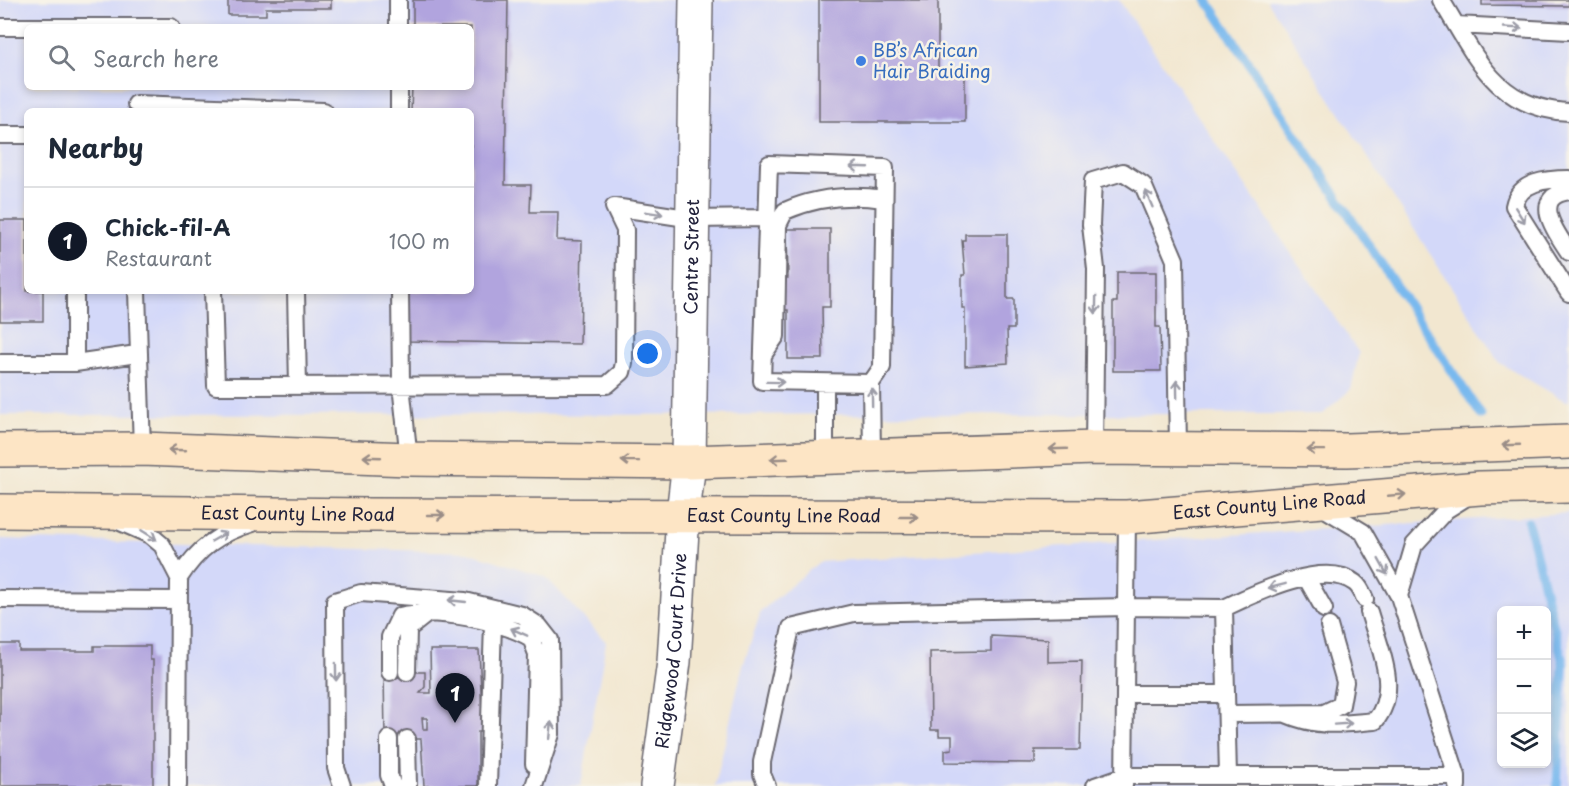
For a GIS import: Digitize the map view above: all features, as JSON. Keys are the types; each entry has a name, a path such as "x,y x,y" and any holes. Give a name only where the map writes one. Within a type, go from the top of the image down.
{"main road":[{"path":"0,450 142,448 409,459 689,462 1094,448 1347,450 1569,442"},
{"name":"East County Line Road","path":"0,511 1127,517 1480,488 1569,486"}],"street":[{"name":"Centre Street","path":"683,514 689,462 696,0"},
{"name":"Ridgewood Court Drive","path":"657,786 674,662 683,514"}],"lane":[{"path":"398,0 398,24"},
{"path":"1441,0 1486,72 1508,94 1549,111 1569,112"},
{"path":"1456,25 1569,31"},
{"path":"0,27 24,27"},
{"path":"135,90 136,108"},
{"path":"399,90 399,108"},
{"path":"0,135 24,135"},
{"path":"871,383 762,381 769,164 885,168 882,367 871,383 872,455"},
{"path":"1094,448 1096,269 1091,225 1093,181 1123,172 1143,185 1175,260 1178,447"},
{"path":"1569,179 1529,184 1516,195 1514,206 1569,293"},
{"path":"1569,191 1561,192 1553,198 1548,208 1552,225 1569,252"},
{"path":"763,355 776,336 778,225 785,211 818,199 863,196 884,199"},
{"path":"213,294 216,386 586,387 607,385 617,379 624,363 625,230 614,207 693,219 767,218"},
{"path":"75,294 75,363"},
{"path":"137,294 137,354 142,448"},
{"path":"296,294 298,386"},
{"path":"400,294 401,385 409,459"},
{"path":"0,363 75,363 137,354"},
{"path":"825,383 825,457"},
{"path":"1399,596 1414,545 1446,510 1480,488"},
{"path":"1095,786 1124,781 1228,776 1457,781 1399,596 1363,532 1311,502"},
{"path":"74,511 126,523 150,535 162,545 179,578 178,786"},
{"path":"179,578 200,550 220,535 284,514"},
{"path":"1124,781 1127,517"},
{"path":"767,786 762,774 762,762 791,628 854,613 1127,607 1224,608 1269,587 1328,573 1356,583 1367,605 1388,679 1384,710 1375,721 1336,725 1308,724 1287,714"},
{"path":"1307,579 1324,609"},
{"path":"342,786 336,768 335,601 362,593 465,601 522,615 539,626 550,640 552,734 533,786"},
{"path":"0,599 179,600"},
{"path":"1224,608 1228,776"},
{"path":"398,672 408,629 427,614 493,623 516,629 531,638 535,646 537,736 533,786"},
{"path":"488,786 493,623"},
{"path":"1227,714 1324,713 1341,705 1345,682 1329,626"},
{"path":"1125,694 1226,694"},
{"path":"390,739 389,775 393,786"},
{"path":"407,739 408,786"}],"shaded area":[{"path":"0,0 1119,0 1359,353 1351,389 1323,414 0,415"},
{"path":"1267,0 1569,0 1569,401 1565,401 1500,363"},
{"path":"1569,513 1569,786 715,786 742,669 761,611 819,562"},
{"path":"0,539 468,552 546,577 606,642 581,786 0,786"}],"building":[{"path":"228,0 331,0 331,8 266,8 266,15 228,15"},
{"path":"413,0 508,0 505,185 531,185 530,212 558,212 557,240 582,241 580,344 407,341 408,294 474,294 474,108 411,108 412,90 474,90 474,24 413,24"},
{"path":"819,0 938,0 938,75 965,75 965,122 819,122"},
{"path":"1482,0 1569,0 1569,6 1482,5"},
{"path":"0,220 24,220 24,294 43,294 43,321 0,321"},
{"path":"787,229 830,229 830,307 822,307 823,359 788,359 788,310 781,310 781,278 788,278"},
{"path":"965,234 1007,234 1007,299 1014,299 1014,329 1007,329 1008,363 965,366 965,308 962,308 962,275 965,275 962,240 965,240"},
{"path":"1117,272 1156,272 1156,327 1160,327 1161,371 1113,371 1113,302 1117,302"},
{"path":"991,636 1048,639 1048,662 1082,661 1080,750 1035,750 1035,763 945,762 945,750 952,749 952,736 939,736 939,730 931,730 930,652 991,651"},
{"path":"0,644 19,644 19,651 94,651 94,646 150,646 150,660 153,660 153,786 0,786"},
{"path":"430,650 479,650 483,732 478,732 478,786 424,786 421,739 385,739 384,672 425,672 425,687 420,693 431,693","holes":["422,718 427,718 427,729 423,729"]}],"waterway":[{"path":"1207,0 1481,415"},
{"path":"1528,522 1563,663 1557,786"}],"place":[{"name":"BB’s African Hair Braiding","path":"861,61"},
{"name":"Chick-fil-A","path":"455,723"}]}
